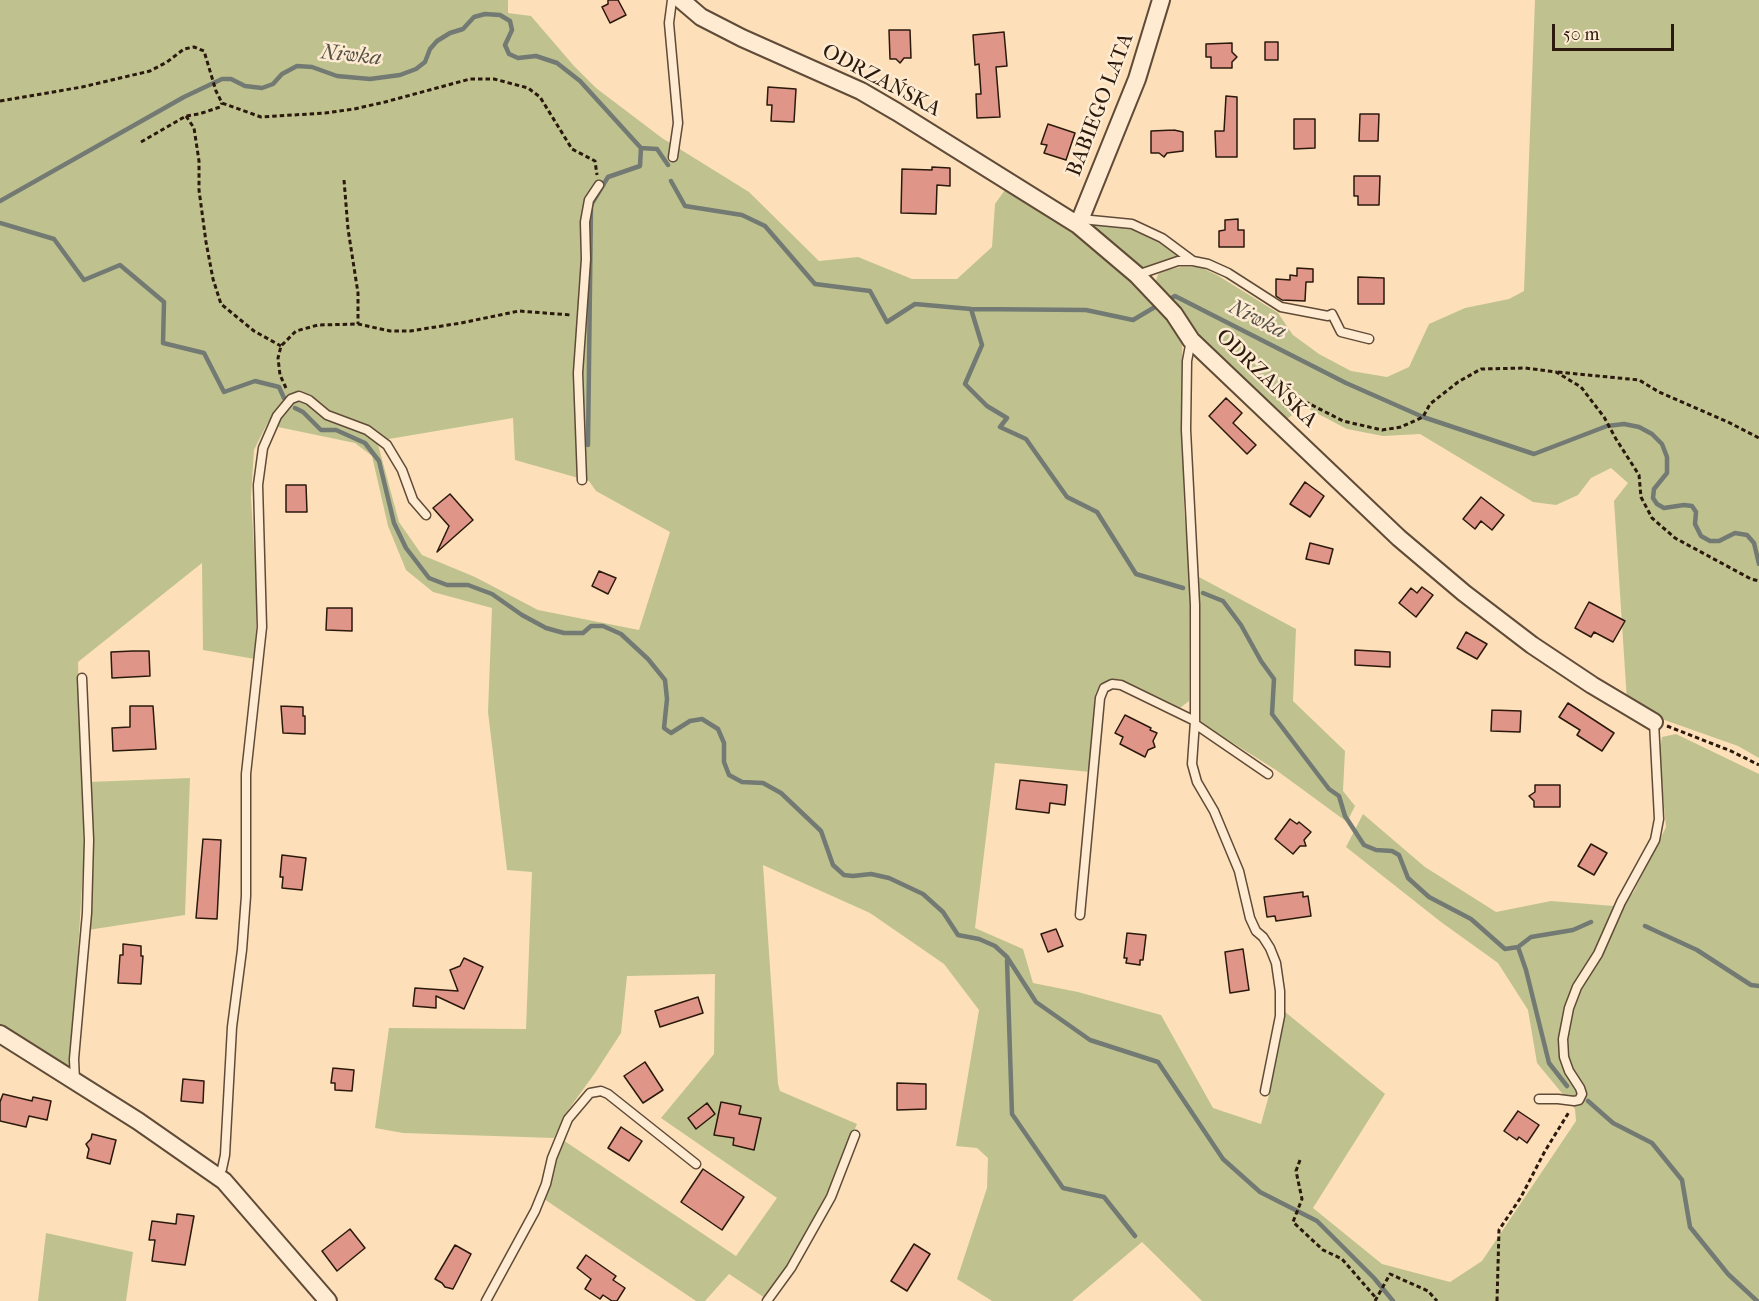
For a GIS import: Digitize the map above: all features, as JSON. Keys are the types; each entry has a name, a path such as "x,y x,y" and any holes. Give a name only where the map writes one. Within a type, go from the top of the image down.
{"street":[{"name":"ODRZAŃSKA","path":"681,0 701,17 742,38 861,91 1080,222 1137,275 1174,314 1191,340 1399,538 1464,593 1552,658 1654,722"},
{"name":"BABIEGO LATA","path":"1080,222 1137,79 1161,0"},
{"path":"0,1034 177,1147 217,1176 232,1189 328,1301"}],"lane":[{"path":"672,0 669,23 678,123 673,157"},
{"path":"582,480 578,373 586,259 585,222 589,200 599,185"},
{"path":"1080,222 1132,224 1162,238 1193,261"},
{"path":"1137,275 1178,261 1208,264 1228,273 1281,308 1328,316 1332,314 1341,332 1369,339"},
{"path":"1191,340 1187,361 1186,430 1195,605 1193,773 1214,811 1239,871 1250,918 1256,931 1270,948 1276,963 1280,991 1280,1016 1265,1091"},
{"path":"217,1176 222,1169 225,1155 232,1027 242,950 246,896 246,774 262,627 258,485 262,448 277,416 291,399 299,396 309,400 327,415 367,430 387,445 402,470 413,500 426,515"},
{"path":"75,1082 74,1059 87,913 89,840 82,678"},
{"path":"1080,915 1100,698 1104,688 1112,684 1121,685 1195,722 1268,774"},
{"path":"1539,1099 1574,1101 1578,1100 1582,1094 1564,1057 1563,1039 1569,1008 1577,987 1598,954 1621,902 1655,840 1658,828 1654,722"},
{"path":"486,1301 535,1211 546,1184 552,1158 568,1119 590,1093 601,1091 609,1094 696,1164"},
{"path":"767,1301 791,1268 831,1197 855,1136"}],"path":[{"path":"0,101 82,87 150,71 167,62 183,49 194,47 204,51 222,103 261,117 325,113 385,102 470,79 494,79 528,88 540,97 572,149 595,161 599,185"},
{"path":"141,142 186,116 220,107 222,103"},
{"path":"186,116 194,128 206,242 213,279 221,304 255,331 280,346"},
{"path":"344,180 348,229 358,293 358,324"},
{"path":"291,399 280,375 278,358 280,346 296,331 318,325 358,324 390,332 410,331 519,311 582,316"},
{"path":"1268,413 1288,403 1308,403 1342,421 1382,430 1401,427 1423,417 1430,404 1458,382 1481,369 1525,368 1639,380 1659,392 1759,438"},
{"path":"1556,372 1581,387 1604,417 1639,475 1641,497 1652,518 1675,538 1759,581"},
{"path":"1654,722 1692,735 1759,765"},
{"path":"1497,1301 1499,1230 1521,1197 1574,1101"},
{"path":"1299,1160 1296,1171 1301,1185 1302,1199 1293,1222 1323,1250 1342,1259 1376,1300 1390,1274 1428,1291 1437,1301"}],"green space":[{"path":"0,0 508,0 508,13 531,16 596,88 662,138 749,192 819,261 858,257 912,279 957,279 992,247 995,204 1007,187 1050,212 1132,279 1182,334 1184,509 1190,576 1189,701 1180,708 1120,679 1110,680 1099,686 1095,695 1091,772 995,763 975,928 1023,949 1033,983 1078,992 1161,1015 1213,1108 1261,1124 1269,1095 1284,1011 1385,1094 1313,1208 1382,1264 1450,1282 1482,1261 1576,1121 1575,1109 1537,1063 1528,1010 1498,963 1441,922 1346,847 1363,814 1425,867 1496,912 1551,901 1614,906 1633,893 1666,827 1659,754 1662,737 1676,734 1759,774 1759,1301 1202,1301 1142,1242 1072,1301 992,1301 957,1279 987,1188 988,1158 977,1148 956,1146 979,1010 944,964 870,913 763,865 780,1091 857,1124 827,1193 788,1266 765,1298 729,1274 705,1301 696,1301 544,1199 563,1140 736,1256 777,1198 661,1118 714,1054 715,974 627,976 621,1033 566,1113 554,1138 403,1133 375,1128 389,1028 526,1029 532,872 507,870 488,712 492,608 433,592 406,570 388,526 372,456 355,443 278,427 268,422 254,450 251,497 257,597 255,659 203,650 202,563 78,662 84,853 71,1066 68,1070 0,1030","holes":["513,418 515,460 589,481 596,491 670,532 639,630 538,610 475,577 422,555 399,522 377,441"]},
{"path":"1535,0 1759,0 1759,758 1738,746 1656,717 1627,701 1614,501 1628,483 1611,468 1591,478 1578,495 1556,505 1533,502 1420,434 1383,436 1347,429 1303,406 1286,420 1208,347 1155,284 1158,274 1167,270 1200,267 1278,313 1293,335 1319,354 1351,371 1387,377 1409,367 1429,324 1465,308 1509,299 1524,291"},
{"path":"1087,222 1131,227 1161,241 1180,256 1144,269 1136,268"},
{"path":"1199,577 1296,629 1293,701 1345,751 1343,791 1355,806 1347,822 1276,770 1201,723 1199,718"},
{"path":"190,778 185,915 88,930 89,782"},
{"path":"46,1233 133,1252 126,1301 38,1301"}],"building":[{"path":"608,0 618,0 626,15 610,23 602,7 608,4"},
{"path":"889,30 910,30 911,58 904,58 900,63 896,59 890,59"},
{"path":"1004,32 1007,66 996,67 1000,117 977,118 976,94 981,94 979,64 975,65 973,35"},
{"path":"1265,42 1278,42 1278,60 1265,60"},
{"path":"1232,43 1232,52 1237,57 1232,62 1232,68 1211,68 1211,57 1206,57 1206,44"},
{"path":"768,87 796,89 794,122 771,121 772,105 767,105"},
{"path":"1226,96 1237,97 1237,157 1216,157 1215,131 1224,131"},
{"path":"1360,114 1379,114 1378,141 1359,141"},
{"path":"1294,119 1315,119 1315,148 1294,149"},
{"path":"1048,124 1075,133 1066,160 1044,153 1047,145 1041,144"},
{"path":"1151,131 1183,132 1183,151 1167,153 1164,157 1159,153 1151,153"},
{"path":"932,167 950,168 950,186 937,185 936,214 901,213 902,169 932,170"},
{"path":"1354,176 1380,176 1379,205 1358,205 1358,196 1354,196"},
{"path":"1238,219 1238,230 1244,230 1244,247 1219,247 1219,231 1225,230 1225,220"},
{"path":"1297,268 1313,269 1313,282 1306,282 1305,301 1282,300 1276,296 1276,279 1290,280 1290,275 1297,276"},
{"path":"1358,277 1384,278 1384,304 1358,304"},
{"path":"1226,398 1242,413 1233,423 1256,445 1247,454 1209,416"},
{"path":"1305,482 1324,496 1310,517 1290,504"},
{"path":"286,485 306,485 307,512 286,512"},
{"path":"450,494 473,520 437,552 449,526 433,508"},
{"path":"1481,497 1504,515 1492,530 1481,521 1475,529 1463,519"},
{"path":"1310,543 1333,549 1329,564 1306,559"},
{"path":"599,571 616,578 608,594 592,586"},
{"path":"1422,587 1433,595 1416,617 1399,603 1411,588 1417,593"},
{"path":"1589,602 1625,621 1613,642 1594,632 1591,637 1575,628"},
{"path":"327,608 352,608 352,631 326,630"},
{"path":"1466,632 1487,644 1477,659 1457,648"},
{"path":"1355,650 1390,652 1390,667 1355,665"},
{"path":"149,651 150,676 112,678 111,652"},
{"path":"1568,703 1614,733 1602,751 1577,735 1580,730 1559,717"},
{"path":"130,706 153,706 156,749 113,751 112,728 130,727"},
{"path":"281,706 303,707 305,734 283,733"},
{"path":"1492,710 1521,711 1520,732 1491,731"},
{"path":"1125,715 1157,733 1153,741 1155,747 1148,750 1145,757 1120,744 1123,737 1115,733"},
{"path":"1020,780 1067,785 1065,805 1050,803 1049,813 1016,809"},
{"path":"1535,785 1560,785 1560,807 1534,807 1534,801 1529,796 1535,792"},
{"path":"1290,819 1297,824 1299,822 1311,832 1304,840 1306,846 1300,846 1293,854 1275,839"},
{"path":"203,839 221,840 217,919 196,918"},
{"path":"1591,844 1607,853 1594,875 1578,866"},
{"path":"282,855 306,858 302,890 282,888 283,877 280,877"},
{"path":"1303,892 1303,897 1308,896 1311,916 1276,921 1275,916 1267,917 1264,897"},
{"path":"1056,929 1063,946 1048,952 1041,934"},
{"path":"1127,933 1146,935 1143,960 1140,960 1140,965 1126,963 1127,958 1124,958"},
{"path":"123,944 141,946 141,956 143,956 141,984 118,983"},
{"path":"1243,949 1249,990 1230,993 1225,952"},
{"path":"464,958 483,967 464,1009 436,996 436,1008 413,1006 415,988 458,991 450,970 460,966"},
{"path":"698,997 703,1013 660,1027 655,1011"},
{"path":"645,1062 663,1090 643,1103 624,1076"},
{"path":"333,1068 354,1070 352,1091 335,1090 335,1083 331,1083"},
{"path":"183,1079 204,1081 203,1103 181,1101"},
{"path":"897,1083 926,1084 926,1109 897,1110"},
{"path":"3,1094 32,1101 33,1097 51,1101 47,1120 29,1116 26,1127 0,1121 0,1102"},
{"path":"721,1102 741,1106 739,1114 761,1118 754,1150 733,1145 734,1138 714,1135"},
{"path":"707,1103 715,1114 696,1129 688,1118"},
{"path":"1518,1111 1539,1125 1527,1143 1519,1137 1517,1140 1504,1131"},
{"path":"621,1127 642,1141 629,1161 608,1148"},
{"path":"92,1134 116,1140 110,1164 87,1158 89,1149 86,1144"},
{"path":"703,1169 744,1197 722,1230 681,1202"},
{"path":"177,1214 194,1216 185,1265 152,1261 155,1240 149,1240 152,1221 176,1224"},
{"path":"350,1229 365,1248 337,1271 322,1251"},
{"path":"914,1244 930,1254 907,1291 891,1281"},
{"path":"455,1245 471,1254 453,1289 445,1287 435,1279"},
{"path":"586,1255 616,1276 613,1280 625,1288 617,1301 612,1301 603,1295 600,1299 585,1289 591,1279 577,1268"}],"waterway":[{"name":"Niwka","path":"0,201 184,97 222,79 231,79 245,86 262,88 273,84 282,74 297,66 312,67 337,76 370,79 400,75 416,69 425,62 430,49 437,41 450,33 463,29 474,17 485,14 500,15 510,21 512,30 505,45 509,54 518,58 536,56 557,63 580,81 641,148 657,149 668,165"},
{"path":"588,445 591,205 608,177 640,166 641,148"},
{"name":"Niwka","path":"671,181 685,206 742,215 765,226 815,284 870,291 887,322 915,304 971,309 1086,310 1133,320 1160,304"},
{"path":"0,223 54,239 84,280 120,265 164,302 163,343 204,353 224,392 255,381 279,387 284,398"},
{"name":"Niwka","path":"1168,300 1175,296 1346,383 1423,417 1534,454 1607,426 1624,424 1639,427 1652,434 1662,444 1667,457 1667,473 1654,489 1653,498 1657,504 1664,508 1692,506 1696,512 1695,524 1701,536 1710,541 1719,541 1735,533 1747,535 1754,543 1759,564"},
{"path":"971,309 982,345 965,384 987,406 1007,418 1000,427 1026,439 1067,497 1097,512 1136,574 1183,588"},
{"path":"295,408 303,412 321,430 336,430 365,443 379,461 394,523 406,548 429,578 447,585 468,585 492,594 546,628 564,633 583,633 591,626 603,626 621,634 648,659 665,680 667,699 664,728 671,733 690,721 702,719 718,729 724,743 724,762 729,775 742,782 763,783 781,793 821,831 833,865 844,875 871,874 889,878 923,894 943,912 958,935 979,939 995,946 1007,957 1036,1002 1090,1040 1158,1062 1223,1159 1260,1192 1317,1221 1374,1278 1393,1301"},
{"path":"1203,593 1223,601 1241,625 1274,679 1272,714 1329,789 1339,796 1345,816 1364,845 1376,850 1392,851 1399,855 1408,878 1429,897 1471,919 1505,949 1518,947 1531,937 1573,930 1591,922"},
{"path":"1645,926 1697,950 1751,985 1759,986"},
{"path":"1518,947 1549,1063 1567,1086"},
{"path":"1007,960 1012,1114 1063,1188 1104,1197 1135,1236"},
{"path":"1588,1101 1613,1123 1652,1143 1682,1180 1690,1227 1728,1274 1757,1301"}]}
